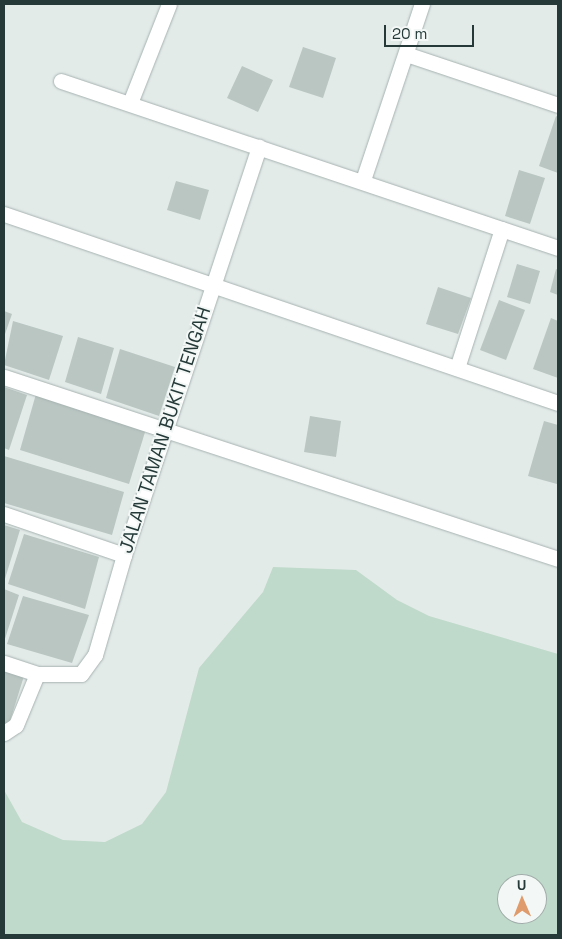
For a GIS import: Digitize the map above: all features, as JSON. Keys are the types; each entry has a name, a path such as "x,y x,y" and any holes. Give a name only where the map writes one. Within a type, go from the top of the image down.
{"street":[{"path":"130,103 169,4"},
{"path":"363,180 422,4"},
{"path":"406,54 558,105"},
{"path":"61,81 363,180 558,248"},
{"path":"259,147 212,283 558,403"},
{"name":"JALAN TAMAN BUKIT TENGAH","path":"4,214 212,283 88,668 81,674 37,674 4,663"},
{"path":"456,368 502,229"},
{"path":"4,377 558,559"},
{"path":"4,514 124,555"},
{"path":"4,733 16,725 37,674"}],"green space":[{"path":"273,567 356,570 397,600 429,616 558,654 558,935 4,935 4,790 22,822 63,840 105,842 142,824 166,792 199,668 263,592"}],"building":[{"path":"303,47 336,58 323,98 289,87"},
{"path":"242,66 273,80 258,112 227,98"},
{"path":"556,116 558,117 558,173 539,166"},
{"path":"519,170 545,178 530,224 505,216"},
{"path":"176,181 209,190 200,220 167,210"},
{"path":"517,264 540,271 530,304 507,297"},
{"path":"556,269 558,270 558,295 550,292"},
{"path":"438,287 471,298 458,334 426,324"},
{"path":"499,300 525,310 506,360 480,350"},
{"path":"4,311 12,314 4,337"},
{"path":"551,318 558,321 558,378 533,369"},
{"path":"13,321 63,336 49,380 4,365"},
{"path":"78,337 114,348 101,394 65,382"},
{"path":"120,349 175,367 159,416 106,398"},
{"path":"4,387 27,395 9,450 4,448"},
{"path":"36,394 146,429 129,484 20,450"},
{"path":"310,416 341,421 336,457 304,452"},
{"path":"544,421 558,425 557,484 528,476"},
{"path":"4,456 124,492 112,535 4,503"},
{"path":"4,525 20,530 4,582"},
{"path":"24,534 99,557 85,609 8,584"},
{"path":"4,589 19,595 4,642"},
{"path":"23,596 89,615 72,663 7,644"},
{"path":"4,670 24,676 9,724 4,723"}]}
